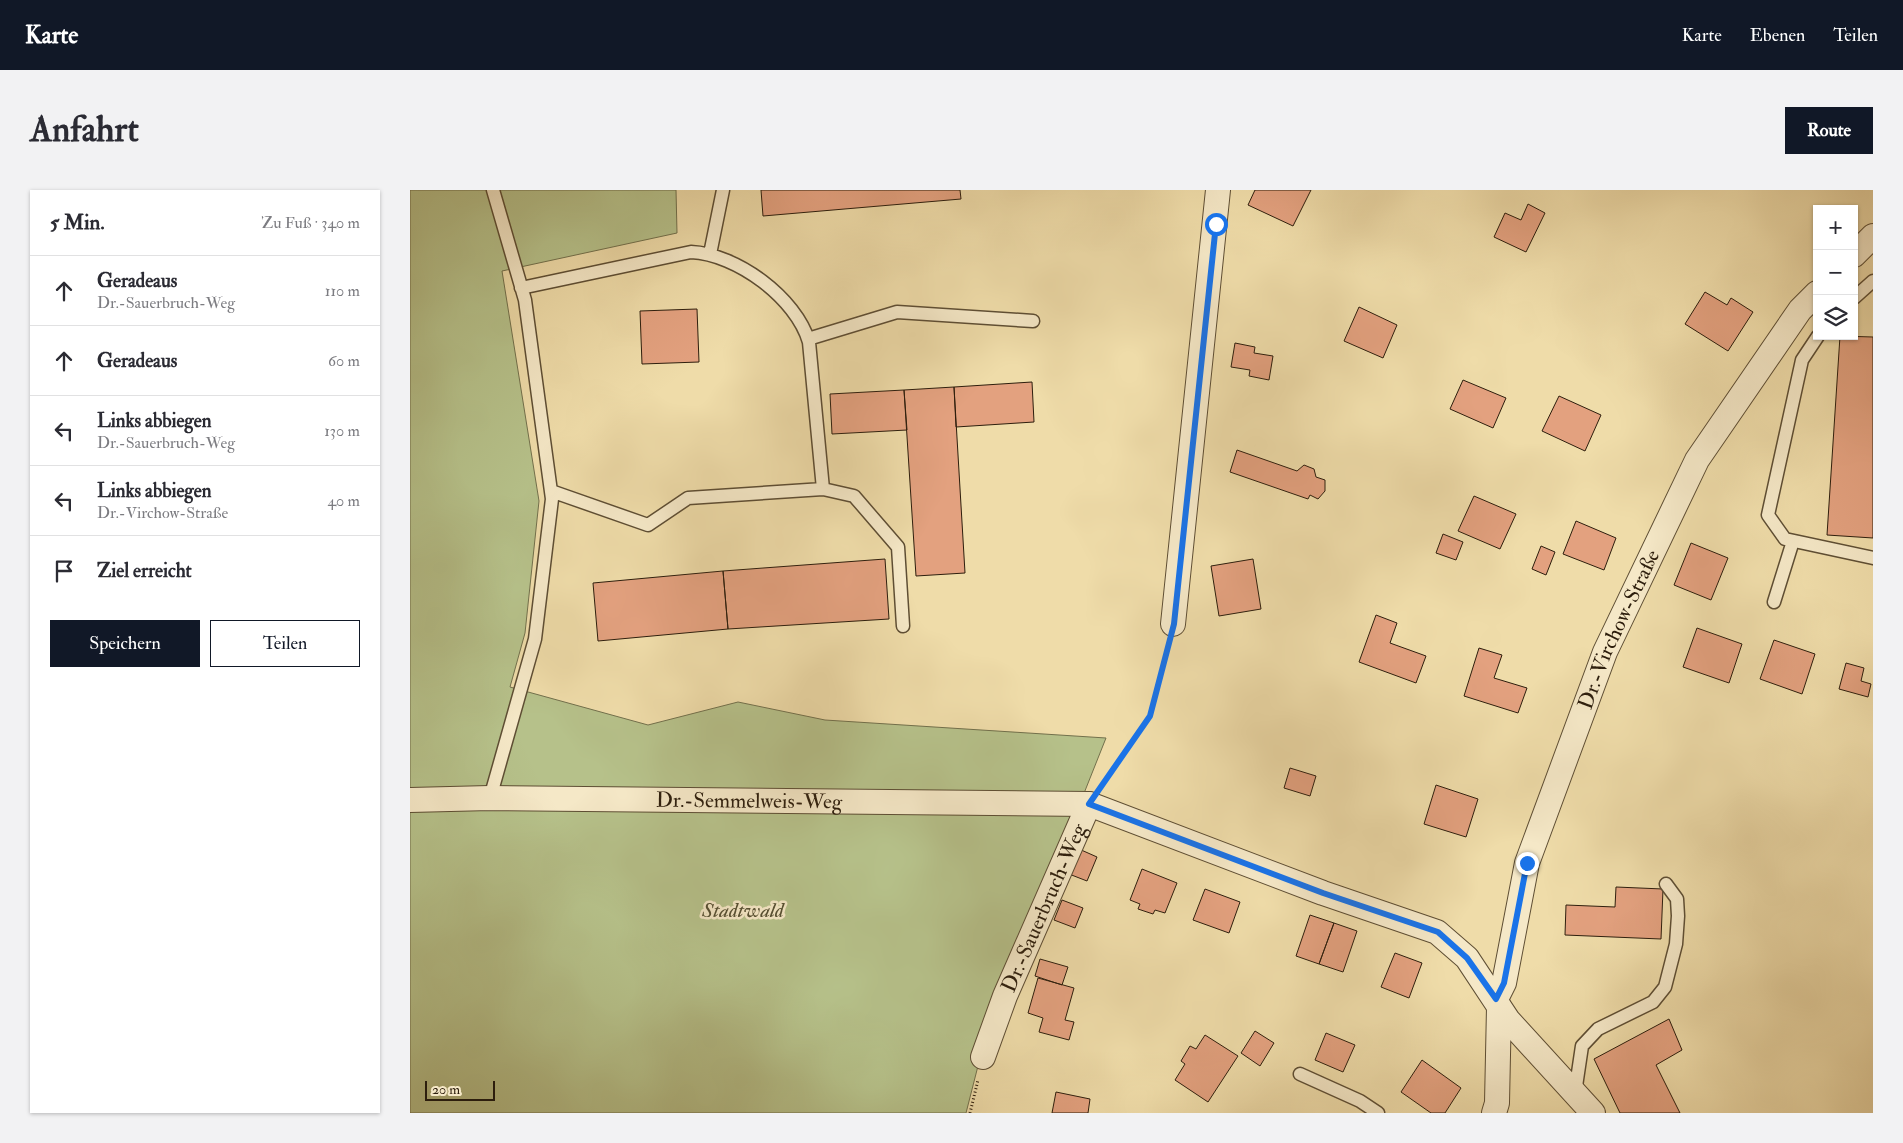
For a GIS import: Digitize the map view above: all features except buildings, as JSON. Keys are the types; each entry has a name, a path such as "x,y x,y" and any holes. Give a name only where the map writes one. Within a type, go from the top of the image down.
{"street":[{"path":"1174,624 1218,190"},
{"path":"1858,251 1873,236"},
{"name":"Dr.-Virchow-Straße","path":"1494,1113 1497,1103 1498,1003 1504,983 1527,863 1605,652 1698,460 1800,310 1815,295"},
{"name":"Dr.-Semmelweis-Weg","path":"410,800 490,798 1089,804"},
{"name":"Dr.-Sauerbruch-Weg","path":"983,1057 1005,996 1089,804 1323,893 1438,932 1467,958 1498,1003"},
{"path":"1498,1003 1508,1020 1593,1113"}],"lane":[{"path":"490,798 536,639 552,499 525,300 493,190"},
{"path":"710,254 723,190"},
{"path":"521,288 691,252 710,254 729,261 751,273 790,308 800,322 808,339 823,489"},
{"path":"1857,295 1873,281"},
{"path":"808,339 897,312 1033,321"},
{"path":"1815,340 1802,360 1768,515 1785,539 1873,558"},
{"path":"550,491 648,525 688,498 823,489 854,496 898,547 903,626"},
{"path":"1774,602 1793,541"},
{"path":"1575,1093 1582,1046 1598,1029 1654,1002 1665,987 1676,944 1678,916 1677,899 1666,884"},
{"path":"1300,1074 1360,1100 1378,1113"}],"path":[{"path":"1089,804 1150,716 1174,624"},
{"path":"970,1113 983,1057"}],"green space":[{"name":"Stadtwald","path":"410,190 676,190 677,233 502,271 539,501 525,633 510,687 648,725 738,702 825,720 1106,738 1071,826 992,1011 966,1113 410,1113"}],"route":[{"path":"1216,224 1174,624 1150,716 1089,804 1323,893 1438,932 1467,958 1496,999 1504,983 1527,863"}]}
